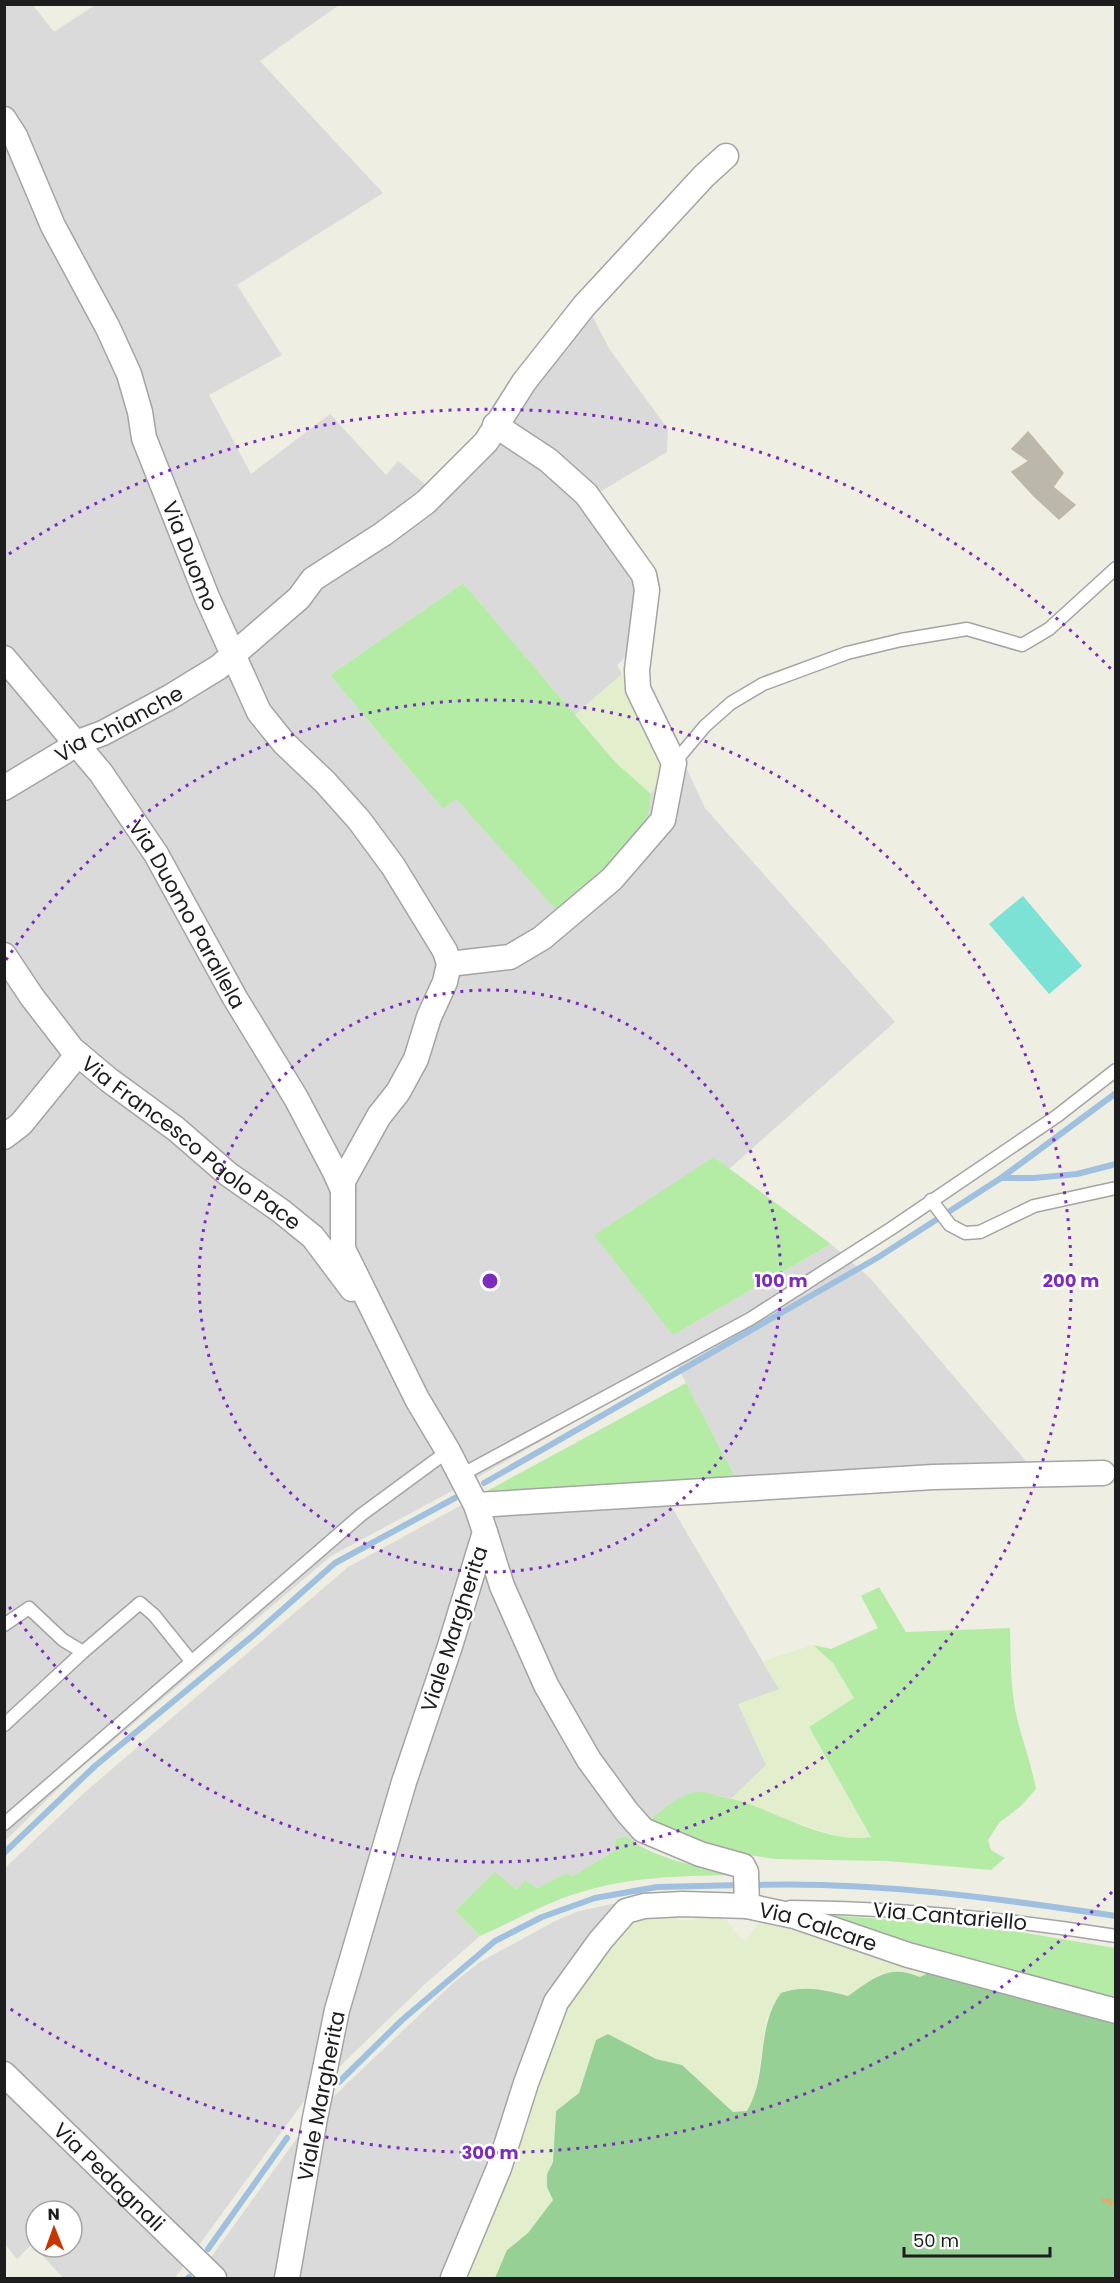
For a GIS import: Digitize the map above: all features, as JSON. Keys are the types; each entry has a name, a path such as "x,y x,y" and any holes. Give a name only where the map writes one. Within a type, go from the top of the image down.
{"street":[{"name":"Via Duomo","path":"4,119 15,136 53,226 87,294 108,328 129,374 140,412 144,438 207,597 259,712 284,743 326,782 359,820 393,866 447,958"},
{"name":"Via Chianche","path":"4,788 76,743 103,733 219,667 299,598 313,579 383,534 426,502 486,442 524,382 584,306 704,176 726,156"},
{"path":"447,958 510,957 542,938 612,879 663,820 674,763 638,689 637,670 647,590 644,575 586,494 548,460 495,425"},
{"name":"Via Duomo Parallela","path":"4,658 101,773 156,855 235,998 296,1098 343,1190"},
{"name":"Via Francesco Paolo Pace","path":"4,955 32,997 72,1049 109,1080 176,1129 228,1174 281,1211 313,1237 383,1329"},
{"name":"Viale Margherita","path":"287,2278 315,2118 337,2010 404,1782 450,1646 485,1532 476,1505 461,1475 417,1399 343,1249 343,1181 379,1116 398,1092 416,1059 429,1017 445,981 447,958"},
{"path":"4,1137 21,1124 78,1054"},
{"path":"476,1505 933,1477 1103,1473"},
{"name":"Via Calcare","path":"485,1532 502,1586 546,1685 589,1760 627,1812 644,1830 700,1854 743,1866 746,1893 794,1916 908,1955 1116,2011"},
{"path":"453,2278 499,2168 556,2002 600,1941 626,1911 644,1906 683,1904 746,1893"},
{"name":"Via Pedagnali","path":"8,2084 214,2278"}],"lane":[{"path":"674,763 705,726 730,703 763,684 847,653 967,628 1022,645 1049,629 1116,568"},
{"path":"461,1475 750,1319 892,1228 934,1204 1057,1116 1116,1070"},
{"path":"934,1204 950,1225 965,1233 980,1232 1034,1206 1116,1188"},
{"path":"4,1824 361,1515 448,1451"},
{"path":"4,1725 140,1603 154,1615 191,1661"},
{"path":"4,1625 29,1608 63,1640 83,1652"},
{"name":"Via Cantariello","path":"746,1893 815,1907 928,1913 1041,1924 1116,1936"}],"shaded area":[{"path":"5,5 33,5 54,32 95,5 339,5 260,61 383,193 237,285 282,355 209,395 251,474 330,414 386,475 398,461 426,485 463,452 581,294 610,350 668,429 667,452 598,493 649,571 648,636 617,665 622,674 575,715 463,583 330,675 443,809 456,799 560,913 650,807 651,794 673,740 705,808 895,1022 729,1169 714,1157 673,1335 831,1244 870,1278 1043,1481 746,1497 676,1364 478,1477 331,1556 67,1780 5,1841"},
{"path":"1023,896 1082,966 1049,994 989,924"},
{"path":"661,1489 779,1689 766,1765 732,1798 699,1792 679,1798 650,1820 635,1844 626,1836 616,1839 614,1851 573,1876 566,1873 537,1888 517,1890 455,1911 480,1936 426,1983 304,2101 175,2278 63,2278 46,2259 84,2259 84,2199 24,2199 24,2252 17,2259 5,2244 4,1869 84,1793 348,1567 487,1491 495,1498"},
{"path":"626,1901 465,2278 196,2278 297,2138 334,2096 452,1984 480,1962 555,1921 579,1911"}],"green space":[{"path":"463,583 615,762 651,794 650,807 642,835 560,914 456,799 443,809 330,675"},
{"path":"622,674 649,725 665,764 651,794 615,763 575,715"},
{"path":"714,1157 831,1244 673,1335 594,1235"},
{"path":"686,1383 739,1484 495,1498 487,1491"},
{"path":"879,1587 906,1632 1010,1628 1014,1702 1036,1789 1021,1806 999,1823 988,1840 991,1850 1005,1858 991,1870 887,1861 775,1859 735,1853 673,1832 650,1820 678,1799 690,1793 703,1792 758,1807 832,1835 851,1838 871,1837 809,1727 854,1698 833,1663 813,1645 831,1649 878,1628 861,1596"},
{"path":"813,1645 833,1663 854,1698 809,1727 872,1837 841,1837 788,1820 732,1798 766,1765 738,1704 779,1689 763,1661"},
{"path":"626,1836 662,1856 730,1875 653,1878 597,1888 553,1902 480,1936 455,1911 495,1872 517,1890 525,1880 537,1888 566,1873 573,1876 614,1851 616,1839"},
{"path":"675,1914 679,1920 694,1920 697,1915 726,1919 739,1937 745,1940 760,1922 795,1926 937,1969 920,1977 908,1972 881,1973 848,1996 822,1989 767,2016 757,2085 754,2099 747,2111 733,2112 682,2065 656,2059 608,2034 596,2040 579,2093 556,2111 553,2162 547,2174 547,2187 553,2200 528,2233 507,2250 495,2278 465,2278 564,2007 629,1922 637,1917"},
{"path":"812,1914 1020,1932 1115,1948 1115,1998 887,1937"},
{"path":"937,1969 1115,2021 1115,2278 495,2278 507,2250 528,2233 553,2200 547,2187 547,2174 553,2162 556,2111 579,2093 596,2040 608,2034 656,2059 682,2065 733,2112 747,2111 758,2082 768,2021 781,1993 806,1989 823,1990 848,1996 873,1979 890,1972 909,1973 920,1977"}],"building":[{"path":"1028,432 1063,473 1053,487 1075,505 1059,519 1012,472 1029,461 1012,449"}],"waterway":[{"path":"1001,1178 1116,1093"},
{"path":"484,1483 877,1258 1001,1178 1077,1174 1116,1164"},
{"path":"4,1853 95,1766 256,1633 335,1563 455,1498"},
{"path":"752,1885 798,1884 889,1888 980,1897 1116,1916"},
{"path":"339,2082 402,2020 495,1941 542,1917 595,1898 657,1887 742,1885"},
{"path":"208,2249 287,2138"}]}
